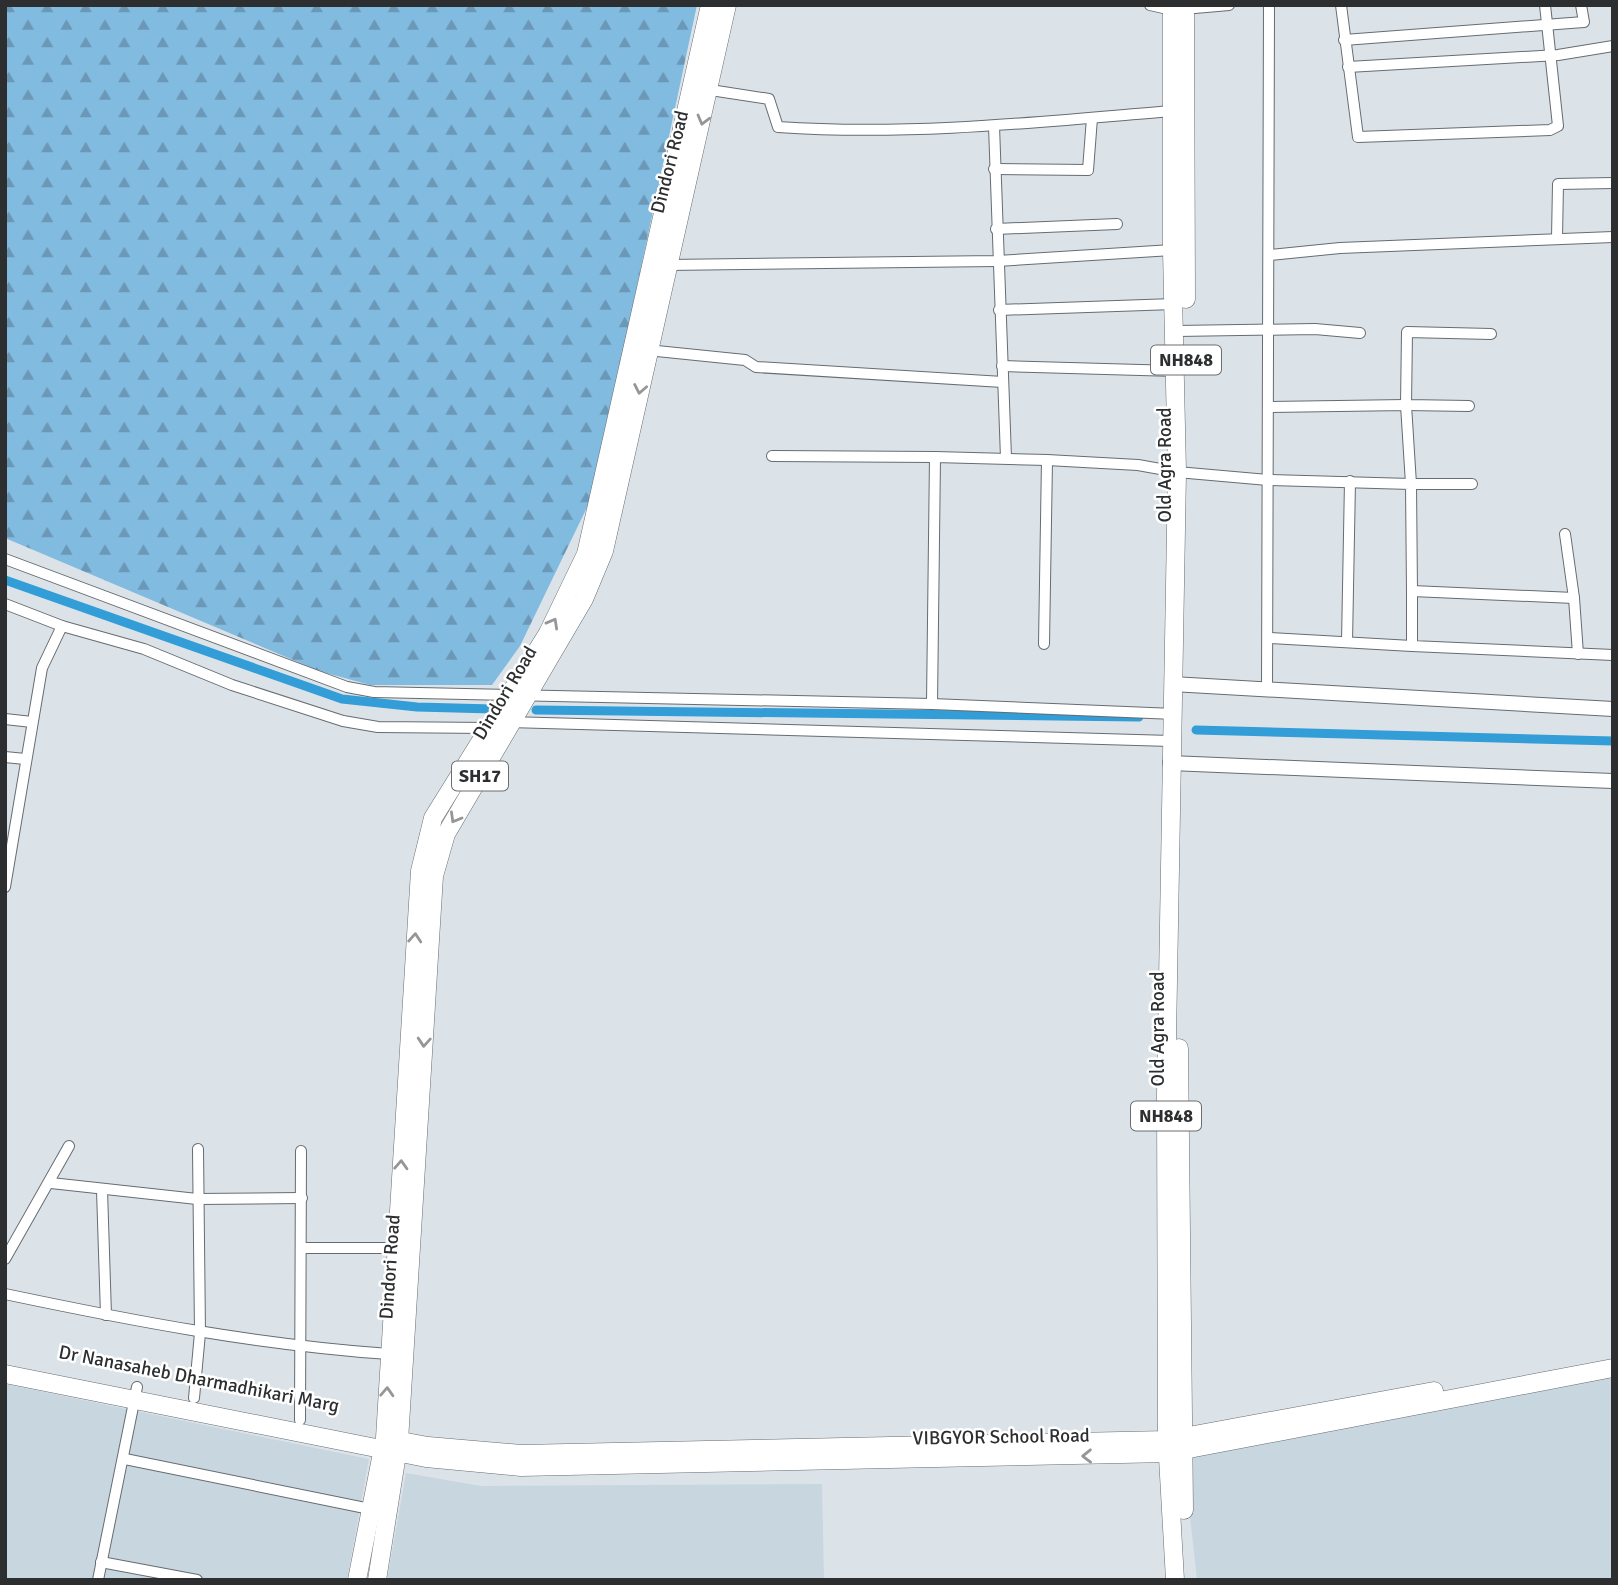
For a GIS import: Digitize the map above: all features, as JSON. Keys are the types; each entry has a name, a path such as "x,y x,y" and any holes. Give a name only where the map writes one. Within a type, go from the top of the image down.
{"main road":[{"path":"391,1445 389,1354 420,871 433,818 499,723 508,697 562,606 586,554 702,88 710,5"},
{"name":"Dindori Road","path":"377,1580 380,1511 391,1445 435,876 446,834 499,723 528,697 584,599 604,551 667,265 702,88 727,5"},
{"name":"NH848","path":"1175,1580 1175,1446 1166,1094 1175,764 1171,741 1178,685 1182,472 1176,371 1181,331 1174,304 1171,250 1171,111 1178,7"},
{"name":"Old Agra Road","path":"1178,7 1182,472"},
{"name":"VIBGYOR School Road","path":"1175,1446 1613,1356"},
{"name":"Dr Nanasaheb Dharmadhikari Marg","path":"5,1362 136,1393 391,1445"},
{"name":"VIBGYOR School Road","path":"391,1445 521,1467 1175,1446 1613,1368"},
{"name":"Dr Nanasaheb Dharmadhikari Marg","path":"5,1374 136,1393 194,1398 300,1420 391,1445"},
{"name":"NH848","path":"1175,1446 1183,1488 1185,1580"},
{"path":"357,1580 380,1511"}],"street":[{"path":"1150,5 1229,5"},
{"path":"1267,691 1270,407 1269,5"},
{"path":"1341,5 1358,136 1550,130 1558,126 1545,5"},
{"path":"1344,40 1548,27 1584,22 1581,5"},
{"path":"1348,67 1552,55 1613,46"},
{"path":"702,88 769,99 778,127 839,131 994,126 1171,111"},
{"path":"994,169 1088,170 1091,118"},
{"path":"994,126 1006,458"},
{"path":"1557,238 1558,184 1613,183"},
{"path":"996,229 1116,224"},
{"path":"1270,255 1354,247 1613,237"},
{"path":"667,265 997,261 1171,250"},
{"path":"999,310 1174,304"},
{"path":"1181,331 1315,329 1360,333"},
{"path":"1412,646 1411,484 1406,405 1407,332 1491,334"},
{"path":"647,350 745,360 756,367 1003,382"},
{"path":"1002,366 1176,371"},
{"path":"1270,407 1469,406"},
{"path":"772,456 1006,458 1139,465 1268,480 1472,484"},
{"path":"932,704 935,457"},
{"path":"1044,644 1047,460"},
{"path":"1347,642 1350,481"},
{"path":"1564,534 1574,598 1578,654"},
{"path":"5,559 347,687 428,695 932,704 1175,714"},
{"path":"1412,591 1574,598"},
{"path":"5,604 62,626 144,649 232,685 343,720 391,728 499,723 931,732 1171,741"},
{"path":"5,887 42,668 62,626"},
{"path":"1268,638 1613,655"},
{"path":"1178,685 1613,709"},
{"path":"5,719 32,722"},
{"path":"5,757 25,759"},
{"path":"1175,764 1613,781"},
{"path":"6,1258 51,1183 69,1146"},
{"path":"194,1398 201,1333 198,1149"},
{"path":"300,1420 301,1151"},
{"path":"51,1183 197,1199 302,1198"},
{"path":"102,1190 106,1315"},
{"path":"301,1248 396,1248"},
{"path":"5,1294 201,1333 300,1348 389,1354"},
{"path":"98,1580 125,1459 136,1393"},
{"path":"125,1459 380,1511"},
{"path":"102,1562 197,1580"},
{"path":"357,1580 363,1580"}],"shaded area":[{"path":"1613,1365 1613,1580 1197,1580 1185,1471 1194,1451"},
{"path":"5,1384 369,1459 347,1580 5,1580"},
{"path":"406,1473 481,1486 822,1484 824,1580 387,1580"}],"green space":[{"path":"5,5 697,5 592,497 520,646 492,685 370,685 319,671 5,538"}],"waterway":[{"path":"5,580 342,699 417,707 493,709"},
{"path":"536,710 1139,717"},
{"path":"1196,730 1613,741"}]}
